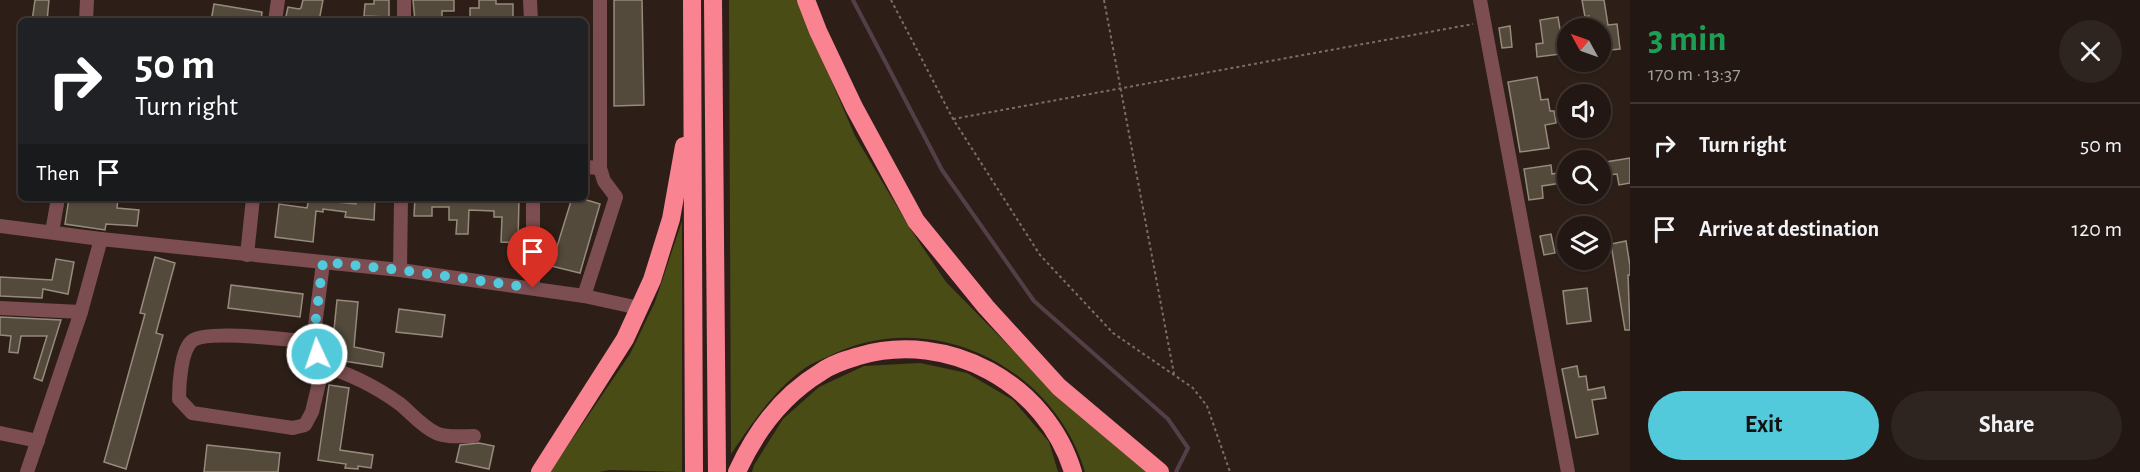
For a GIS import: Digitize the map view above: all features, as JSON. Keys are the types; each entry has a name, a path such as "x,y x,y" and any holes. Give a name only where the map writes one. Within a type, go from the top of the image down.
{"highway":[{"path":"692,0 694,472"},
{"path":"713,0 717,472"},
{"path":"806,0 818,31 859,117 916,221 994,315 1059,387 1160,472"},
{"path":"540,472 625,339 652,280 671,219 683,152 692,67"},
{"path":"737,472 748,449 780,406 822,371 846,360 873,352 902,349 931,351 958,357 983,367 1007,381 1029,399 1048,422 1062,445 1073,472"}],"street":[{"path":"86,18 87,0"},
{"path":"275,18 278,0"},
{"path":"404,0 404,18"},
{"path":"531,0 531,18"},
{"path":"584,296 616,197 604,181 600,168 600,0"},
{"path":"684,0 692,67"},
{"path":"1480,0 1568,472"},
{"path":"588,167 600,168"},
{"path":"52,232 57,201"},
{"path":"246,255 253,201"},
{"path":"400,270 401,201"},
{"path":"533,201 533,288"},
{"path":"0,226 246,255 400,270 584,296 639,309"},
{"path":"27,472 81,312 101,239"},
{"path":"313,342 216,335 197,337 186,348 178,399 192,413 293,428 305,425 312,412 319,383 320,365 313,342 323,262"},
{"path":"0,308 81,312"},
{"path":"320,365 361,380 399,403 436,433 451,436 474,436"},
{"path":"0,433 38,441"}],"path":[{"path":"891,0 953,119 1040,255 1113,333 1193,388 1207,406 1230,472"},
{"path":"1104,0 1174,374"},
{"path":"953,119 1474,24"}],"shaded area":[{"path":"729,0 797,0 855,136 911,230 946,282 1053,391 1149,472 1085,472 1069,434 1046,402 1017,375 983,355 946,342 907,338 868,342 829,356 805,368 783,386 755,419 731,454"},
{"path":"682,221 682,472 609,470 550,472 630,354 655,302"},
{"path":"920,363 967,373 1013,400 1049,442 1058,472 752,472 754,465 783,419 819,387 864,366"}],"building":[{"path":"35,0 49,0 47,18 32,18"},
{"path":"303,0 323,0 320,18 286,18 288,7 301,8"},
{"path":"374,0 389,0 389,17 364,16 365,4 374,4"},
{"path":"413,0 454,0 454,11 442,11 442,18 415,18"},
{"path":"479,0 496,0 496,4 513,4 513,18 470,18 470,8 479,8"},
{"path":"614,0 642,0 644,105 614,106"},
{"path":"1582,0 1604,0 1607,18 1585,17"},
{"path":"214,4 262,12 261,18 212,18"},
{"path":"1558,17 1557,54 1537,57 1536,44 1543,43 1540,20"},
{"path":"1617,24 1620,49 1611,50 1611,25"},
{"path":"1510,26 1512,47 1502,48 1499,28"},
{"path":"1537,77 1541,100 1548,99 1550,111 1554,111 1556,123 1545,125 1549,148 1520,152 1508,82"},
{"path":"1630,158 1630,183 1619,185 1617,174 1611,175 1611,161"},
{"path":"1551,165 1552,174 1557,173 1557,184 1542,186 1543,198 1529,200 1524,169"},
{"path":"588,200 600,204 580,273 551,266 571,201"},
{"path":"69,201 118,201 117,208 139,210 137,226 106,224 105,230 65,224"},
{"path":"308,201 356,204 356,201 375,201 374,220 345,217 346,212 323,209 323,212 316,211 313,242 275,237 279,204 307,208"},
{"path":"415,201 519,201 518,243 501,242 502,217 494,217 494,211 469,210 468,234 456,234 457,220 449,220 449,207 432,207 432,216 414,216"},
{"path":"1551,234 1555,253 1544,255 1540,236"},
{"path":"1626,241 1630,266 1630,275 1628,275 1630,330 1625,330 1611,244"},
{"path":"155,257 175,263 156,333 163,335 126,469 104,462 145,314 140,313"},
{"path":"56,259 74,262 68,294 43,289 42,298 0,296 0,277 52,280"},
{"path":"231,285 303,294 300,317 228,308"},
{"path":"1587,288 1591,321 1567,324 1563,291"},
{"path":"337,300 358,302 354,347 384,353 382,367 331,359"},
{"path":"399,309 445,315 442,337 396,332"},
{"path":"0,317 61,320 42,381 34,378 47,336 21,336 18,353 9,352 11,336 0,335"},
{"path":"1577,366 1579,377 1586,376 1588,390 1604,387 1606,398 1592,400 1598,434 1576,438 1562,369"},
{"path":"329,385 349,388 340,450 373,455 371,468 358,466 358,469 345,468 346,464 318,460"},
{"path":"479,443 494,446 489,469 456,462 460,445"},
{"path":"207,445 280,453 278,472 204,472"}],"waterway":[{"path":"853,0 942,170 1034,301 1168,419 1188,448 1176,472"}],"route":[{"path":"317,354 313,342 323,262 533,288"}]}
